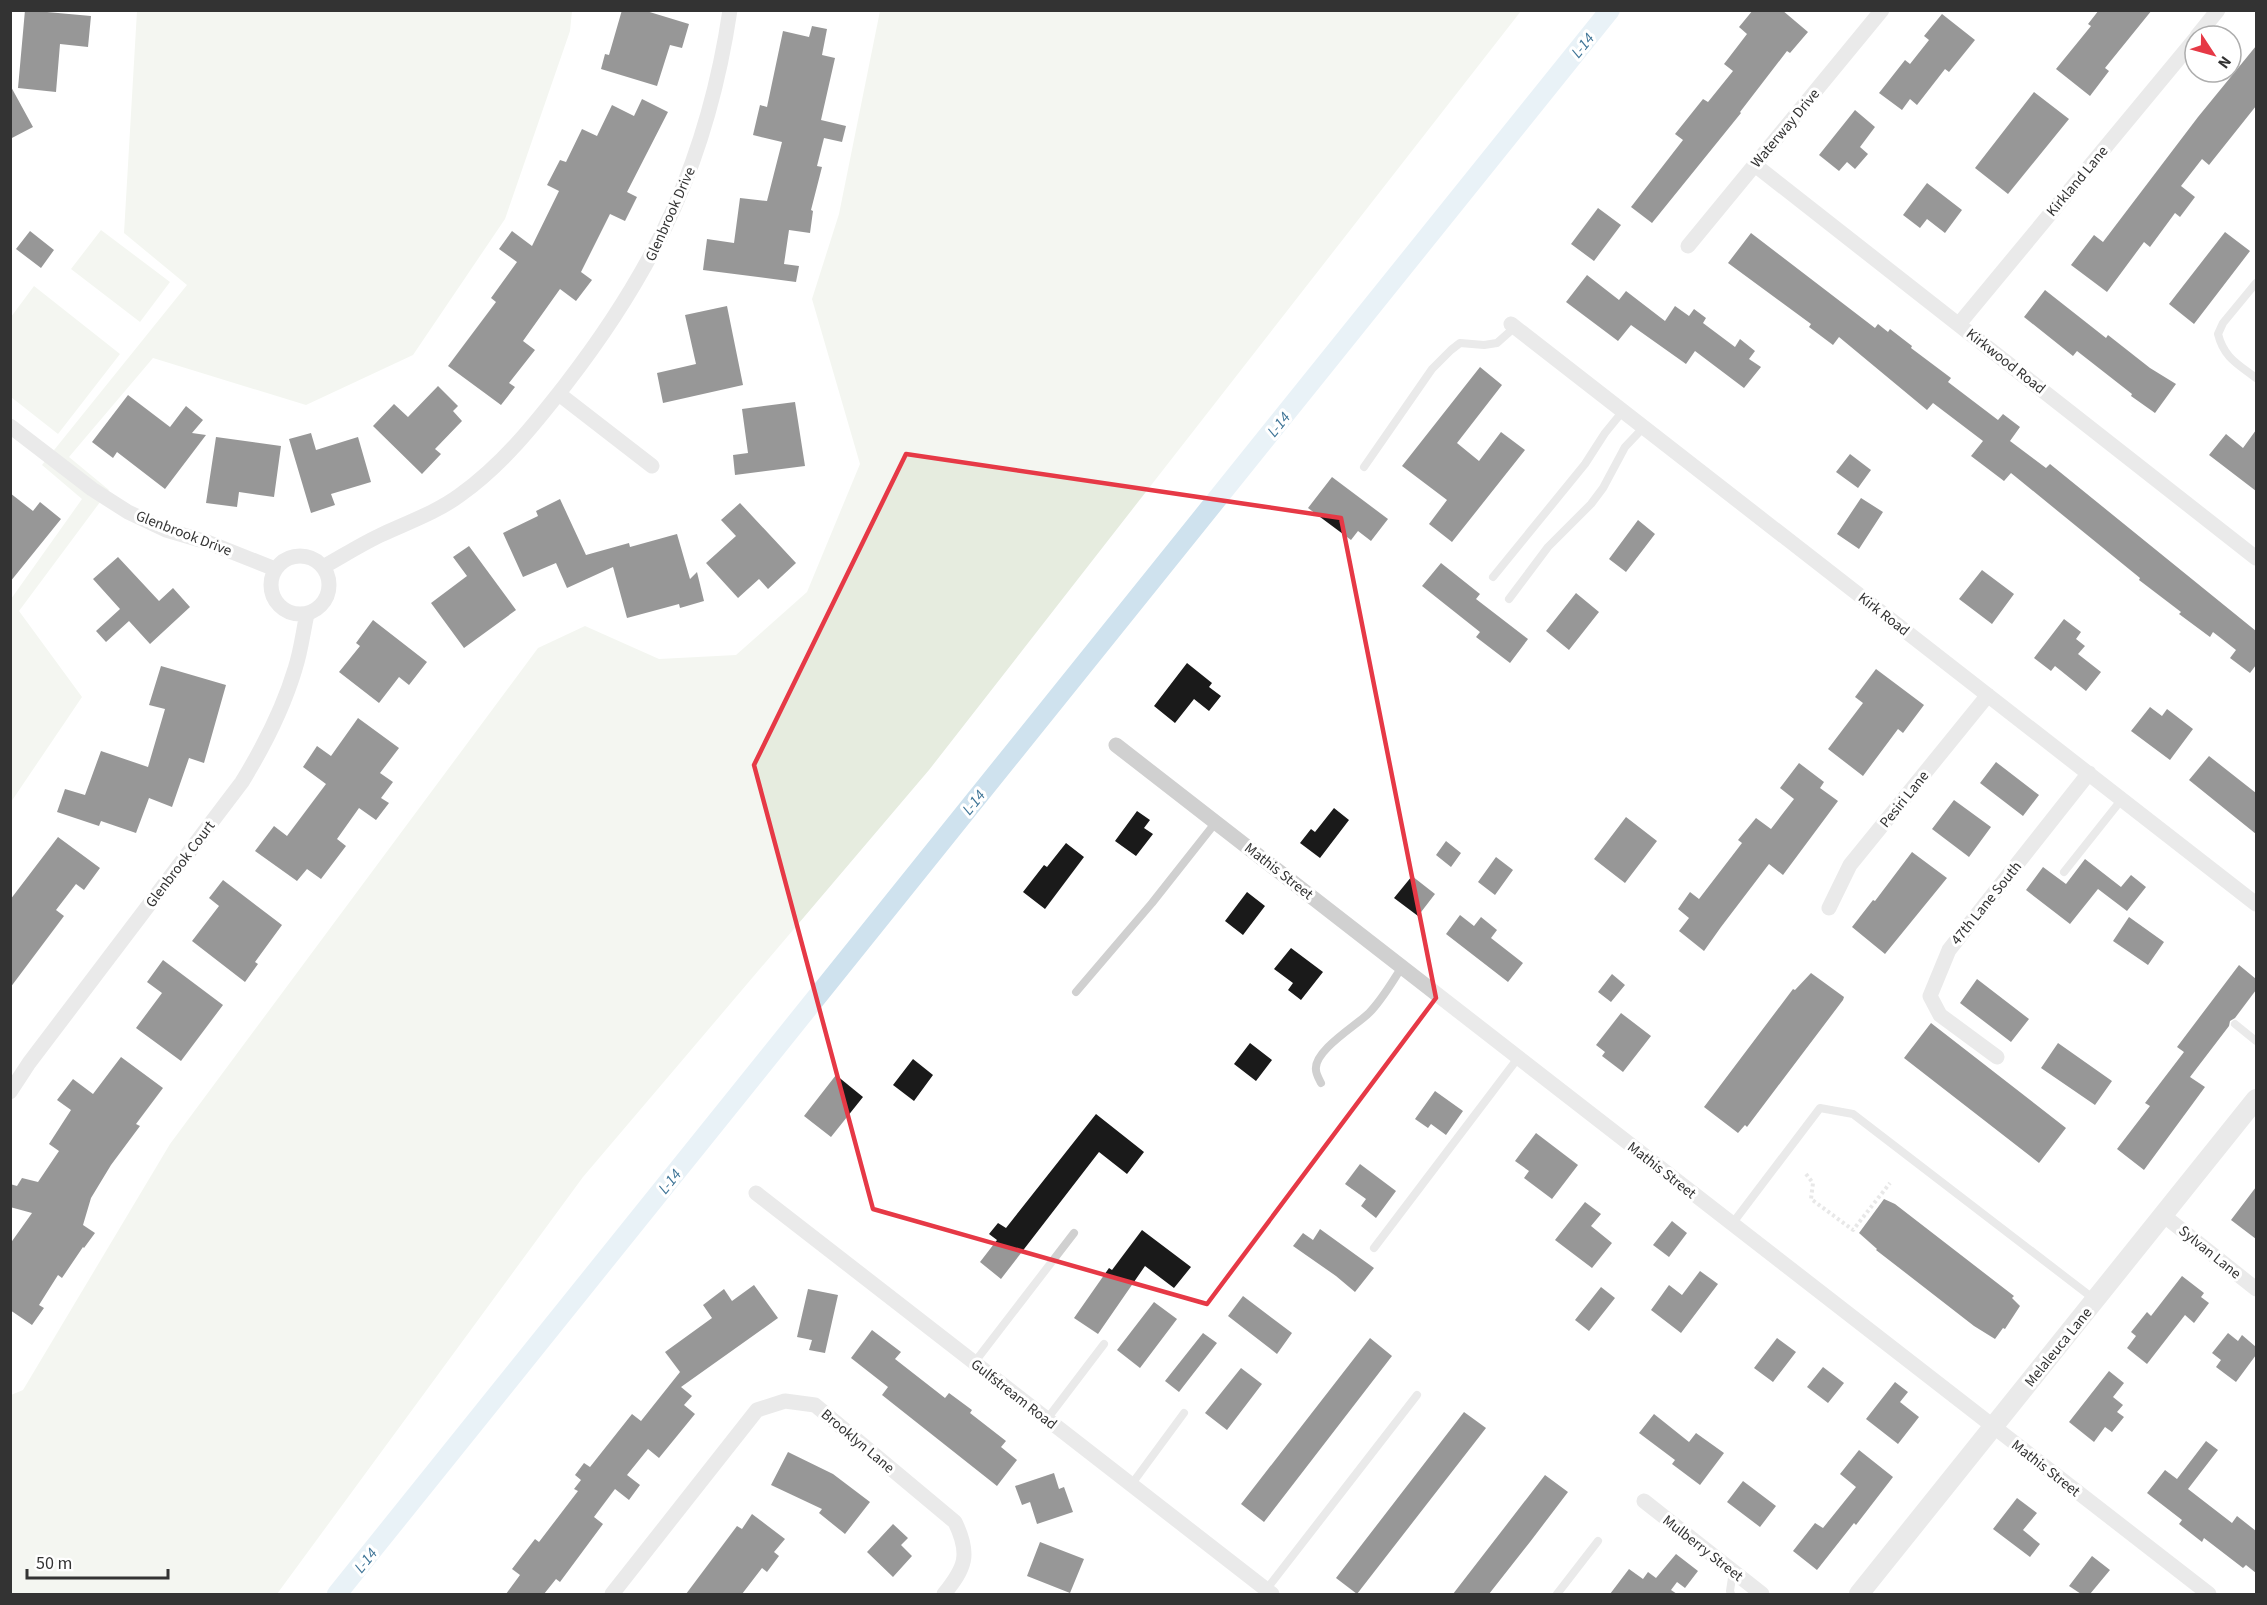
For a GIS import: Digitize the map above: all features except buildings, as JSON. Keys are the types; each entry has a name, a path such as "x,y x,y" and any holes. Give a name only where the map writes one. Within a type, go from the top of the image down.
{"street":[{"name":"Glenbrook Drive","path":"323,567 382,534 421,518 458,497 491,471 521,441 559,394 618,313 647,265 673,214 694,162 711,108 724,51 730,10"},
{"name":"Waterway Drive","path":"1688,246 1882,10"},
{"name":"Kirkland Lane","path":"2207,24 2218,10"},
{"name":"Kirkland Lane","path":"1959,324 2183,53"},
{"name":"Kirkwood Road","path":"1755,165 2256,558"},
{"name":"Kirk Road","path":"1513,326 2256,904"},
{"path":"559,394 652,466"},
{"name":"Glenbrook Drive","path":"10,426 92,489 128,512 166,530 207,542 275,569"},
{"path":"297,555 306,556 316,560 323,567 328,576 327,596 316,610 297,615 280,607 274,600 270,582 275,569 287,558 297,555"},
{"name":"Glenbrook Court","path":"10,1092 29,1063 247,773 266,741 286,697 296,667 307,614"},
{"name":"Pesiri Lane","path":"1829,908 1850,865 1988,695"},
{"name":"Mathis Street","path":"1116,745 2209,1594"},
{"name":"47th Lane South","path":"1997,1056 1940,1015 1930,996 1949,950 2089,773"},
{"name":"Melaleuca Lane","path":"1859,1594 2256,1099"},
{"name":"Gulfstream Road","path":"756,1193 1269,1592"},
{"name":"Sylvan Lane","path":"2163,1215 2256,1289"},
{"name":"Brooklyn Lane","path":"612,1594 757,1410 786,1401 815,1405 955,1522 961,1534 964,1561 960,1575 944,1594"},
{"name":"Mulberry Street","path":"1644,1501 1762,1594"}],"lane":[{"path":"2256,283 2223,323 2217,334 2222,348 2230,359 2256,378"},
{"path":"1364,467 1432,369 1451,350 1460,343 1485,345 1497,343 1513,326"},
{"path":"1493,577 1585,464 1605,433 1623,411"},
{"path":"1509,599 1548,547 1591,504 1603,488 1625,447 1644,427"},
{"path":"2064,872 2122,799"},
{"path":"1076,992 1152,903 1216,822"},
{"path":"1321,1083 1316,1071 1322,1056 1335,1040 1368,1014 1402,968"},
{"path":"2235,1024 2256,1041"},
{"path":"1374,1248 1518,1058"},
{"path":"1732,1224 1820,1108 1853,1114 2095,1300"},
{"path":"974,1363 1074,1233"},
{"path":"1047,1419 1104,1344"},
{"path":"1269,1592 1417,1395"},
{"path":"1131,1485 1184,1413"},
{"path":"1557,1594 1598,1541"},
{"path":"1731,1594 1733,1571"}],"path":[{"path":"1806,1174 1813,1183 1810,1199 1853,1230 1890,1183"}],"highlighted area":[{"path":"906,454 1341,518 1436,998 1207,1304 873,1209 754,765"}],"shaded area":[{"path":"137,11 572,11 570,31 505,219 413,355 306,405 153,358 69,457 109,490 19,611 82,697 11,802 11,599 82,499 42,465 187,285 124,233"},
{"path":"880,11 1521,11 929,770 583,1177 277,1594 11,1594 11,1395 23,1390 170,1144 538,648 585,626 659,659 736,655 807,592 860,464 812,299 839,214"},
{"path":"101,230 170,282 140,322 71,269"},
{"path":"34,286 120,354 58,434 11,397 11,317"}],"waterway":[{"name":"L-14","path":"337,1594 1610,10"}]}
